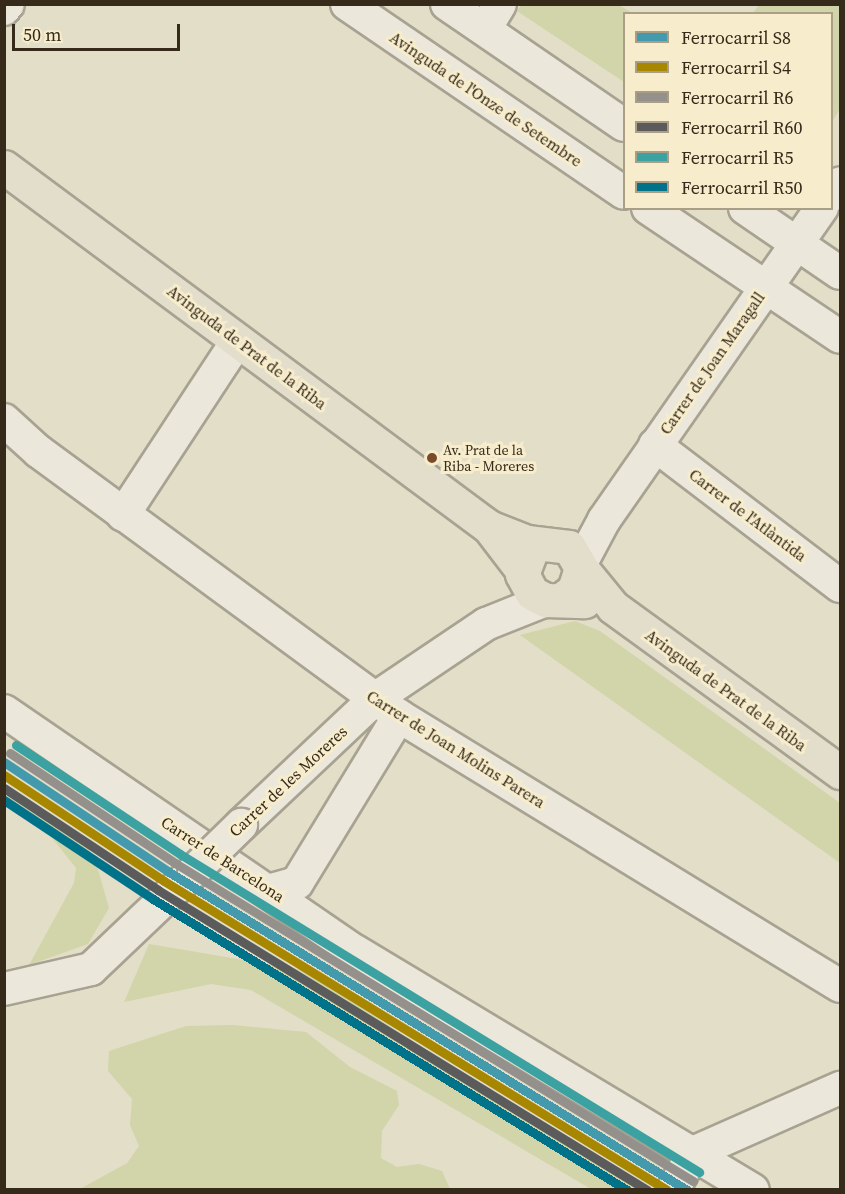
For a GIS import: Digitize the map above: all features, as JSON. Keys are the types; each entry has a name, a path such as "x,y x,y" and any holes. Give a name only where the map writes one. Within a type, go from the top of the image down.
{"main road":[{"name":"Avinguda de Prat de la Riba","path":"4,167 489,527"},
{"path":"489,527 567,555 613,607"},
{"path":"489,527 539,587 613,607"},
{"path":"539,587 530,552 567,555"},
{"path":"539,587 574,590 567,555"},
{"name":"Avinguda de Prat de la Riba","path":"613,607 840,772"}],"street":[{"path":"4,9 8,4"},
{"name":"Avinguda de l'Onze de Setembre","path":"347,4 623,192"},
{"path":"447,4 493,17 623,124"},
{"path":"651,210 840,337"},
{"path":"748,210 840,273"},
{"name":"Carrer de Joan Maragall","path":"567,555 604,520 821,210"},
{"path":"123,515 238,340"},
{"name":"Carrer de Joan Molins Parera","path":"4,420 123,515 387,707 840,986"},
{"name":"Carrer de l'Atlàntida","path":"655,445 840,586"},
{"name":"Carrer de les Moreres","path":"4,989 91,969 241,825 486,624 539,587"},
{"path":"272,890 297,883 387,707"},
{"name":"Carrer de Barcelona","path":"4,711 272,890 356,951 753,1190"},
{"path":"673,1190 693,1153 840,1088"}],"green space":[{"path":"522,4 619,5 630,12 623,12 623,81 517,11"},
{"path":"759,5 840,5 840,109 833,120 833,12 754,12"},
{"path":"575,621 600,631 840,803 840,863 520,635"},
{"path":"5,785 84,841 95,859 109,908 88,944 29,965 74,883 76,868 52,838 5,801"},
{"path":"149,944 303,970 642,1189 591,1189 251,990 211,984 124,1002"},
{"path":"233,1025 306,1032 350,1067 397,1091 399,1105 382,1131 381,1158 397,1167 419,1164 442,1171 450,1189 80,1189 127,1163 139,1146 130,1125 132,1099 108,1071 109,1051 186,1026"}],"rail line":[{"name":"R5","path":"16,745 180,854 699,1172"},
{"name":"R6","path":"10,753 175,863 693,1181"},
{"name":"S8","path":"4,762 169,872 687,1190"},
{"name":"S4","path":"4,775 164,881 667,1190"},
{"name":"R60","path":"4,788 158,890 647,1190"},
{"name":"R50","path":"4,800 153,899 627,1190"}],"place":[{"name":"Av. Prat de la Riba - Moreres","path":"432,458"}]}
